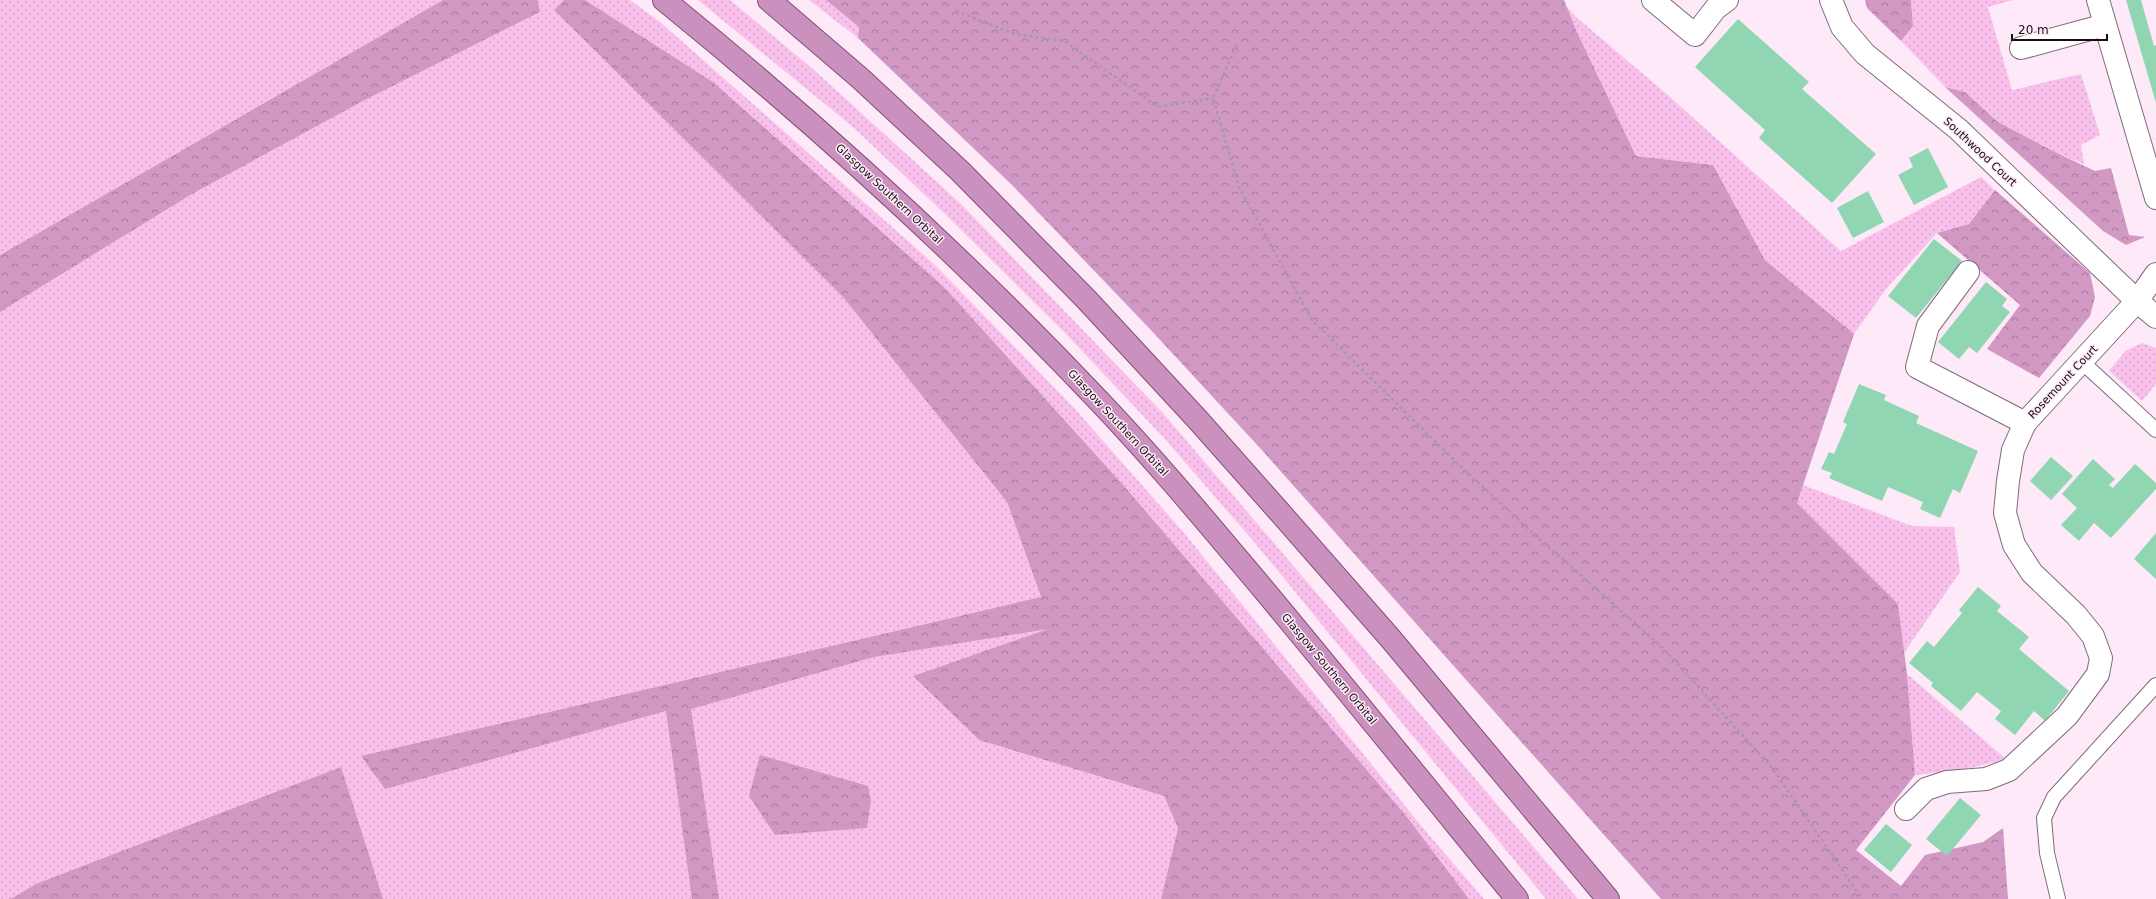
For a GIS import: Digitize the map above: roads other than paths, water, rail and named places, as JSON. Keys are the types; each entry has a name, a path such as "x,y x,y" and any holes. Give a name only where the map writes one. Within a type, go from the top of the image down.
{"highway":[{"name":"Glasgow Southern Orbital","path":"664,0 738,60 919,221 1001,300 1100,402 1174,482 1517,899"},
{"path":"769,0 861,79 954,165 1091,305 1198,420 1323,561 1390,638 1608,899"}],"street":[{"path":"1653,0 1694,35 1716,8 1727,0"},
{"name":"Southwood Court","path":"1831,0 1842,28 1865,54 1958,129 2137,301 2156,317"},
{"path":"2098,0 2156,198"},
{"path":"2021,48 2105,25"},
{"path":"1968,272 1928,326 1918,367 2025,423"},
{"name":"Rosemount Court","path":"1906,809 1926,789 1947,782 1986,779 2009,770 2067,716 2098,674 2102,658 2093,636 2076,615 2032,573 2014,545 2005,513 2007,489 2013,450 2025,423 2137,301 2156,274"}],"lane":[{"path":"2082,362 2156,430"},
{"path":"2058,899 2047,853 2044,818 2054,797 2156,685"}]}
